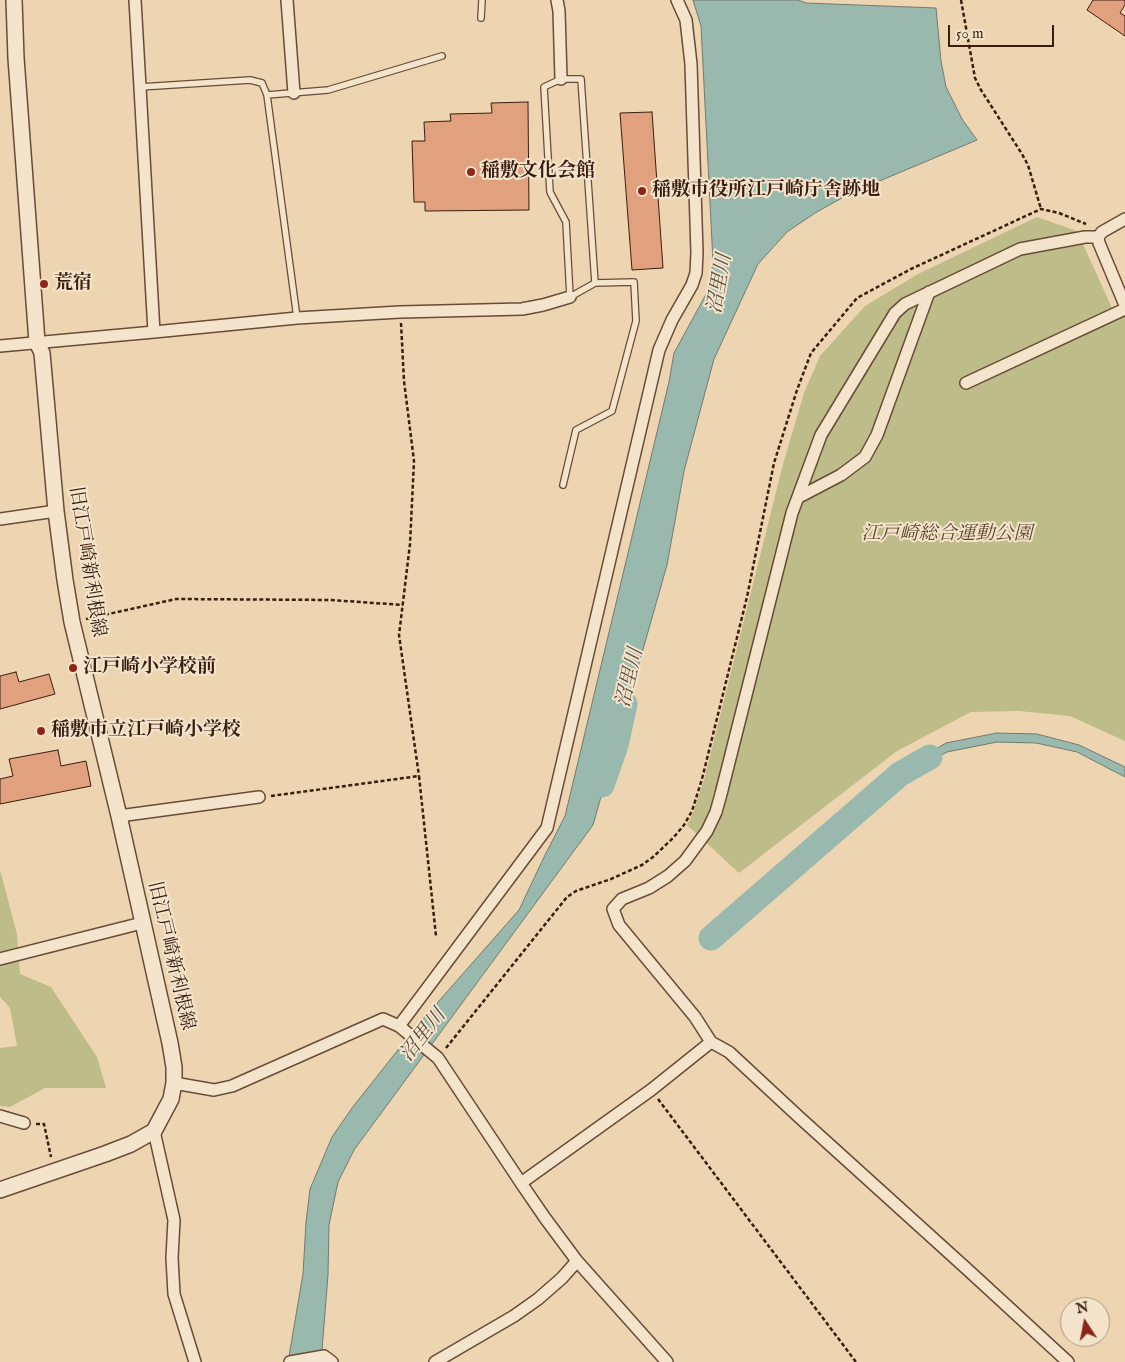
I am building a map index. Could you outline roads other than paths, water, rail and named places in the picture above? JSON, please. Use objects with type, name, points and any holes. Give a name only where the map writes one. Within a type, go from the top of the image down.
[{"type":"street","name":"旧江戸崎新利根線","points":[[14,0],[16,58],[37,342],[42,353],[56,511],[72,622],[119,816],[174,1067],[171,1099],[154,1131]]},
{"type":"street","points":[[135,0],[154,332]]},
{"type":"street","points":[[287,0],[294,93]]},
{"type":"street","points":[[557,0],[561,79]]},
{"type":"street","points":[[401,1029],[547,828],[659,350],[672,320],[692,285],[696,273],[691,64],[686,20],[676,0]]},
{"type":"street","points":[[1068,1362],[729,1052],[711,1042],[695,1017],[619,924],[613,909],[622,899],[649,888],[668,876],[685,861],[707,831],[716,812],[792,513],[821,435],[895,313],[905,304],[1020,249],[1100,235],[1125,220]]},
{"type":"street","points":[[1100,235],[1099,243],[1125,305]]},
{"type":"street","points":[[799,496],[841,475],[865,457],[877,435],[929,292]]},
{"type":"street","points":[[0,346],[297,318],[400,312],[522,309],[543,306],[570,296]]},
{"type":"street","points":[[966,383],[1125,309]]},
{"type":"street","points":[[0,519],[56,511]]},
{"type":"street","points":[[119,816],[259,797]]},
{"type":"street","points":[[0,959],[142,923]]},
{"type":"street","points":[[174,1083],[214,1090],[232,1086],[383,1019],[401,1029],[436,1056],[521,1183],[577,1261],[667,1362]]},
{"type":"street","points":[[521,1183],[651,1090],[711,1042]]},
{"type":"street","points":[[0,1116],[24,1123]]},
{"type":"street","points":[[0,1190],[122,1148],[154,1131],[174,1220],[172,1258],[174,1294],[195,1362]]},
{"type":"street","points":[[434,1362],[514,1316],[538,1299],[577,1261]]},
{"type":"street","points":[[290,1362],[328,1359]]},
{"type":"lane","points":[[482,0],[482,18]]},
{"type":"lane","points":[[267,95],[328,90],[442,56]]},
{"type":"lane","points":[[563,485],[576,430],[612,411],[636,321],[634,282],[595,283],[570,296],[566,222],[550,192],[544,87],[561,79],[581,79],[595,283]]},
{"type":"lane","points":[[140,87],[250,80],[262,83],[267,95],[297,318]]},
{"type":"water","points":[[693,0],[798,0],[806,3],[936,8],[941,61],[946,87],[962,119],[977,140],[851,193],[815,213],[787,232],[758,264],[714,359],[684,471],[667,565],[593,825],[354,1150],[338,1182],[329,1225],[328,1275],[321,1362],[288,1362],[303,1274],[310,1189],[332,1137],[352,1108],[416,1027],[519,910],[565,816],[669,382],[674,353],[710,287],[713,262],[701,26]]},
{"type":"water","points":[[997,733],[1037,734],[1079,745],[1125,767],[1125,777],[1077,752],[1036,743],[997,742],[947,752],[901,778],[899,770],[946,743]]},
{"type":"waterway","name":"沼里川","points":[[602,785],[616,745],[625,704]]},
{"type":"waterway","points":[[711,938],[900,774],[930,757]]},
{"type":"place","name":"稲敷文化会館","points":[[471,172]]},
{"type":"place","name":"稲敷市役所江戸崎庁舎跡地","points":[[642,191]]},
{"type":"place","name":"荒宿","points":[[44,284]]},
{"type":"place","name":"江戸崎小学校前","points":[[73,668]]},
{"type":"place","name":"稲敷市立江戸崎小学校","points":[[41,731]]},
{"type":"park label","name":"江戸崎総合運動公園","points":[[947,535]]}]
